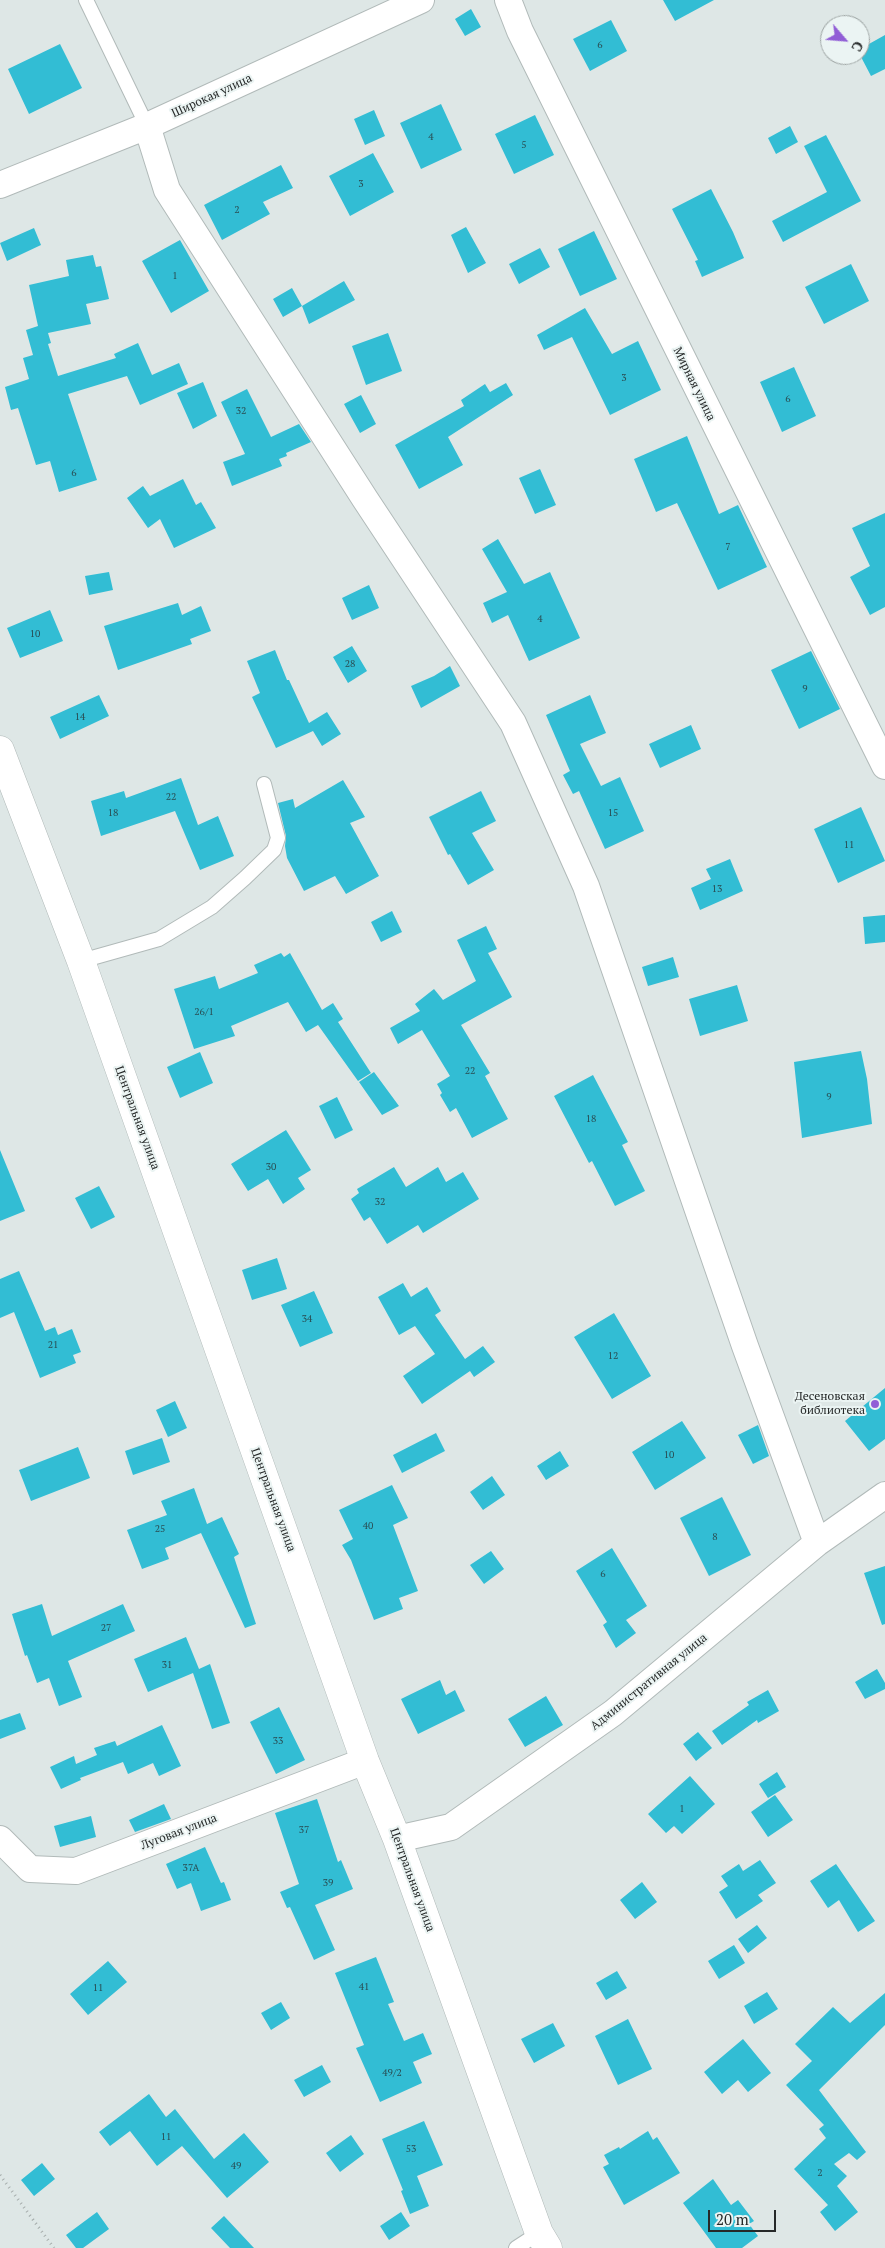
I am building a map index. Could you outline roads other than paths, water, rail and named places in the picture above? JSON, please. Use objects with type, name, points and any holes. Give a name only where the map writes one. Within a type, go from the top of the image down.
[{"type":"street","name":"Широкая улица","points":[[0,185],[147,126],[421,0]]},
{"type":"street","name":"Мирная улица","points":[[508,0],[520,31],[885,766]]},
{"type":"street","points":[[147,126],[166,190],[365,499],[513,723],[586,886],[745,1346],[817,1543]]},
{"type":"street","name":"Центральная улица","points":[[0,750],[81,961],[365,1760],[397,1839],[543,2240]]},
{"type":"street","name":"Административная улица","points":[[397,1839],[451,1827],[572,1742],[613,1713],[817,1543],[885,1495]]},
{"type":"street","name":"Луговая улица","points":[[0,1839],[30,1869],[76,1871],[365,1760]]},
{"type":"lane","points":[[86,0],[147,126]]},
{"type":"lane","points":[[81,961],[159,939],[212,907],[274,850],[278,838],[264,784]]},
{"type":"lane","points":[[516,2248],[543,2240]]},
{"type":"place","name":"Десеновская библиотека","points":[[875,1404]]}]
